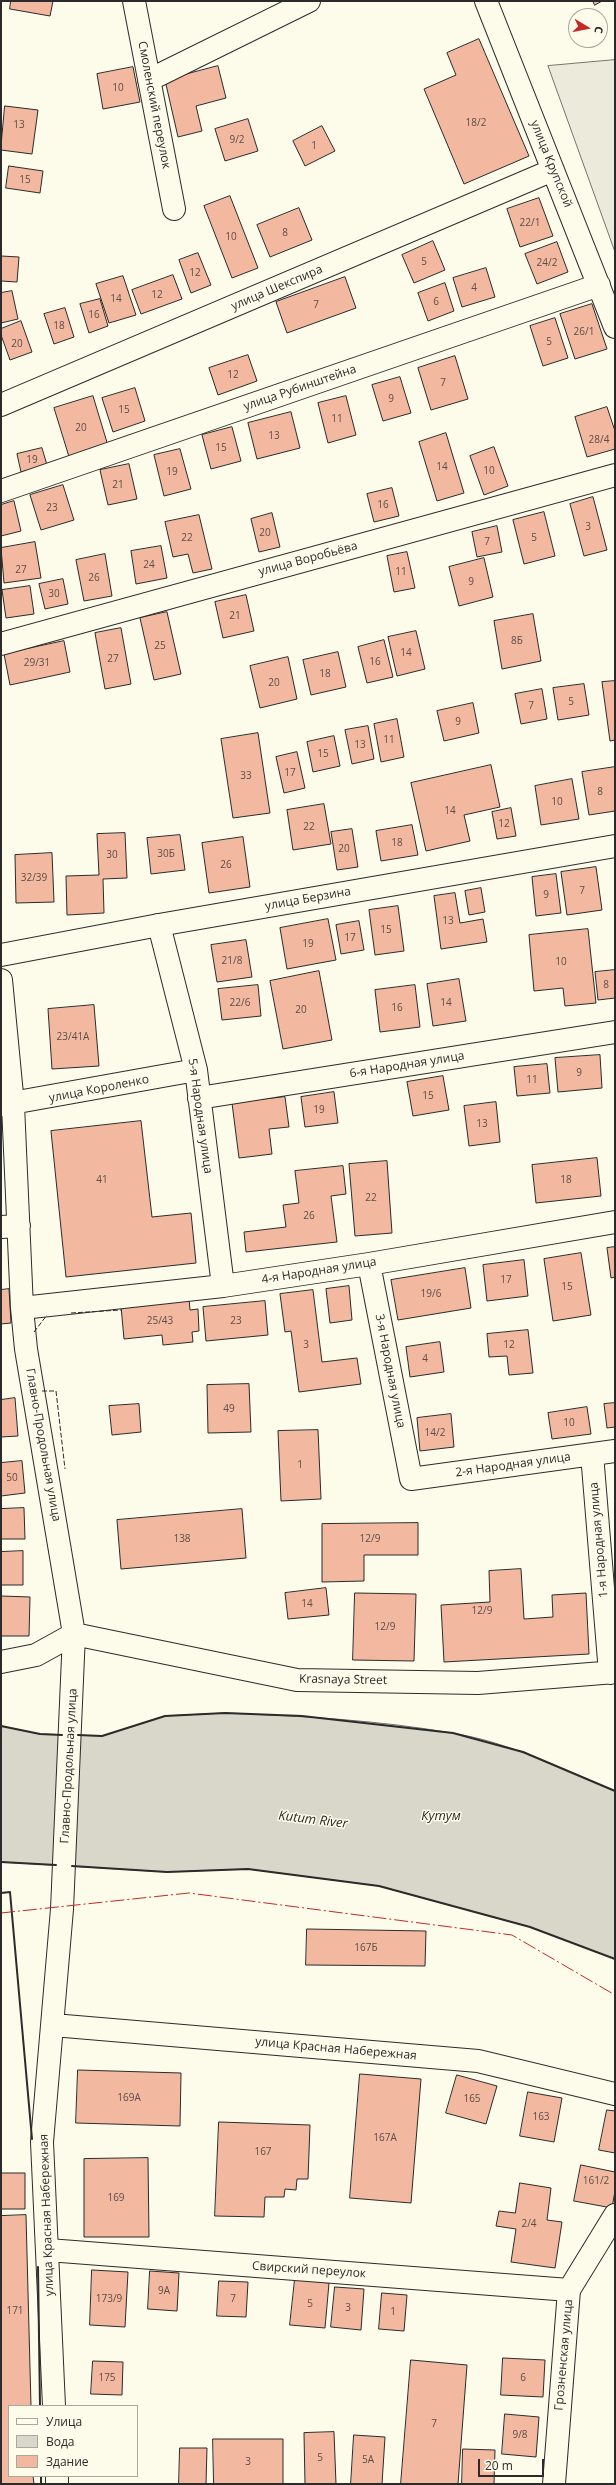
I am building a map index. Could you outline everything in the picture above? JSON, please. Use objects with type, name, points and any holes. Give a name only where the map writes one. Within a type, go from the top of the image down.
[{"type":"street","name":"Смоленский переулок","points":[[134,1],[174,209]]},
{"type":"street","points":[[149,80],[308,1]]},
{"type":"street","name":"улица Крупской","points":[[486,1],[615,327]]},
{"type":"street","name":"улица Шекспира","points":[[1,405],[553,170]]},
{"type":"street","name":"улица Рубинштейна","points":[[1,491],[599,285]]},
{"type":"street","name":"улица Воробьёва","points":[[1,644],[615,475]]},
{"type":"street","name":"улица Берзина","points":[[1,955],[159,925],[615,846]]},
{"type":"street","name":"5-я Народная улица","points":[[159,925],[196,1070],[223,1286]]},
{"type":"street","name":"Главно-Продольная улица","points":[[1,980],[7,1105],[10,1226],[22,1308],[26,1350],[74,1634],[62,1909]]},
{"type":"street","name":"6-я Народная улица","points":[[199,1098],[615,1032]]},
{"type":"street","name":"улица Короленко","points":[[7,1105],[196,1070]]},
{"type":"street","name":"4-я Народная улица","points":[[22,1308],[223,1286],[369,1264],[615,1222]]},
{"type":"street","name":"3-я Народная улица","points":[[369,1264],[411,1479]]},
{"type":"street","name":"2-я Народная улица","points":[[411,1479],[615,1451]]},
{"type":"street","name":"1-я Народная улица","points":[[592,1454],[613,1673]]},
{"type":"street","points":[[1,1662],[36,1655],[74,1634]]},
{"type":"street","name":"Krasnaya Street","points":[[74,1634],[297,1680],[478,1683],[613,1673]]},
{"type":"street","name":"улица Красная Набережная","points":[[54,2405],[42,2142],[62,1909]]},
{"type":"street","name":"улица Красная Набережная","points":[[53,2025],[478,2061],[615,2094]]},
{"type":"street","name":"Грозненская улица","points":[[554,2484],[569,2290],[615,2215]]},
{"type":"street","name":"Свирский переулок","points":[[48,2250],[569,2290]]},
{"type":"shaded area","points":[[615,60],[615,252],[548,66]]},
{"type":"water","name":"Кутум","points":[[225,1713],[310,1717],[367,1722],[473,1737],[535,1757],[615,1791],[615,1959],[530,1927],[379,1886],[248,1869],[167,1872],[1,1862],[1,1726],[40,1734],[102,1736],[165,1716]]},
{"type":"building","points":[[11,1],[53,1],[50,16],[10,9]]},
{"type":"building","points":[[593,1],[602,1],[595,5]]},
{"type":"building","points":[[479,39],[529,156],[464,184],[424,89],[456,75],[447,53]]},
{"type":"building","points":[[218,66],[226,98],[196,106],[202,131],[178,137],[165,80]]},
{"type":"building","points":[[133,67],[140,102],[103,109],[97,74]]},
{"type":"building","points":[[5,106],[38,110],[32,154],[1,150]]},
{"type":"building","points":[[248,119],[258,151],[225,161],[215,129]]},
{"type":"building","points":[[322,126],[335,151],[305,166],[293,141]]},
{"type":"building","points":[[9,166],[43,171],[40,193],[6,188]]},
{"type":"building","points":[[230,196],[258,268],[232,278],[204,206]]},
{"type":"building","points":[[539,198],[553,236],[520,247],[507,209]]},
{"type":"building","points":[[299,208],[312,240],[270,257],[257,225]]},
{"type":"building","points":[[433,241],[445,270],[414,283],[402,255]]},
{"type":"building","points":[[557,242],[568,272],[537,284],[525,254]]},
{"type":"building","points":[[198,253],[211,285],[191,293],[179,260]]},
{"type":"building","points":[[1,256],[19,257],[17,282],[1,281]]},
{"type":"building","points":[[486,268],[495,297],[462,307],[453,278]]},
{"type":"building","points":[[173,275],[182,299],[141,314],[132,290]]},
{"type":"building","points":[[123,276],[136,315],[109,323],[96,284]]},
{"type":"building","points":[[345,277],[356,308],[287,333],[276,302]]},
{"type":"building","points":[[445,283],[454,311],[428,321],[418,293]]},
{"type":"building","points":[[12,291],[18,319],[1,323],[1,293]]},
{"type":"building","points":[[100,299],[108,326],[89,333],[80,304]]},
{"type":"building","points":[[592,304],[607,349],[575,359],[560,314]]},
{"type":"building","points":[[65,308],[74,337],[54,344],[44,314]]},
{"type":"building","points":[[555,318],[568,358],[543,366],[530,326]]},
{"type":"building","points":[[21,321],[32,352],[10,360],[1,335],[1,329]]},
{"type":"building","points":[[248,355],[257,381],[218,395],[209,368]]},
{"type":"building","points":[[455,356],[468,399],[431,410],[418,368]]},
{"type":"building","points":[[400,377],[411,413],[383,421],[372,385]]},
{"type":"building","points":[[135,388],[145,421],[113,432],[102,398]]},
{"type":"building","points":[[93,396],[109,449],[70,460],[54,408]]},
{"type":"building","points":[[346,396],[356,435],[328,443],[318,403]]},
{"type":"building","points":[[607,407],[615,431],[615,449],[587,457],[575,417]]},
{"type":"building","points":[[291,412],[300,448],[257,459],[248,423]]},
{"type":"building","points":[[232,427],[241,461],[211,469],[202,435]]},
{"type":"building","points":[[446,433],[464,493],[437,501],[419,442]]},
{"type":"building","points":[[494,447],[508,486],[484,495],[470,456]]},
{"type":"building","points":[[42,448],[47,465],[21,472],[17,454]]},
{"type":"building","points":[[180,449],[191,489],[164,496],[154,455]]},
{"type":"building","points":[[129,464],[137,499],[108,505],[100,470]]},
{"type":"building","points":[[63,485],[74,520],[41,530],[30,495]]},
{"type":"building","points":[[392,488],[399,516],[374,522],[367,494]]},
{"type":"building","points":[[593,497],[607,550],[584,556],[570,504]]},
{"type":"building","points":[[14,501],[21,531],[1,536],[1,505]]},
{"type":"building","points":[[544,512],[555,556],[524,564],[513,520]]},
{"type":"building","points":[[272,513],[280,547],[259,552],[251,519]]},
{"type":"building","points":[[199,515],[212,569],[193,573],[188,554],[173,557],[165,522]]},
{"type":"building","points":[[497,526],[502,552],[477,557],[472,532]]},
{"type":"building","points":[[35,542],[41,578],[4,583],[1,548]]},
{"type":"building","points":[[161,546],[167,578],[136,584],[131,551]]},
{"type":"building","points":[[407,552],[415,588],[394,592],[387,556]]},
{"type":"building","points":[[105,554],[112,596],[84,601],[76,560]]},
{"type":"building","points":[[484,558],[493,597],[459,606],[449,567]]},
{"type":"building","points":[[63,579],[68,604],[45,609],[39,584]]},
{"type":"building","points":[[30,586],[34,614],[6,618],[2,590]]},
{"type":"building","points":[[246,595],[254,631],[223,638],[215,602]]},
{"type":"building","points":[[167,612],[181,674],[154,680],[140,618]]},
{"type":"building","points":[[533,614],[541,661],[502,669],[494,621]]},
{"type":"building","points":[[121,628],[131,684],[105,689],[95,633]]},
{"type":"building","points":[[416,631],[425,669],[397,676],[388,637]]},
{"type":"building","points":[[384,640],[393,677],[367,683],[358,647]]},
{"type":"building","points":[[64,641],[70,672],[10,685],[4,654]]},
{"type":"building","points":[[338,652],[346,687],[311,695],[303,660]]},
{"type":"building","points":[[288,657],[297,699],[260,708],[250,666]]},
{"type":"building","points":[[615,681],[615,740],[610,741],[602,682]]},
{"type":"building","points":[[584,684],[589,715],[558,720],[553,688]]},
{"type":"building","points":[[542,689],[547,719],[521,724],[515,694]]},
{"type":"building","points":[[473,703],[479,733],[444,741],[437,711]]},
{"type":"building","points":[[397,719],[404,757],[381,762],[374,724]]},
{"type":"building","points":[[368,726],[374,759],[352,764],[345,730]]},
{"type":"building","points":[[258,733],[270,813],[233,818],[221,739]]},
{"type":"building","points":[[334,736],[340,766],[313,772],[307,742]]},
{"type":"building","points":[[297,752],[305,788],[284,793],[276,757]]},
{"type":"building","points":[[491,765],[500,807],[464,815],[470,841],[426,851],[411,783]]},
{"type":"building","points":[[615,767],[615,811],[589,815],[582,772]]},
{"type":"building","points":[[572,779],[579,819],[541,825],[535,786]]},
{"type":"building","points":[[324,804],[331,844],[293,850],[287,810]]},
{"type":"building","points":[[511,808],[516,836],[497,839],[492,812]]},
{"type":"building","points":[[412,825],[418,855],[381,861],[376,831]]},
{"type":"building","points":[[352,829],[358,867],[337,870],[331,832]]},
{"type":"building","points":[[125,833],[127,878],[103,879],[104,913],[67,915],[66,876],[99,875],[97,834]]},
{"type":"building","points":[[180,835],[185,870],[151,874],[147,838]]},
{"type":"building","points":[[243,837],[250,887],[209,893],[202,843]]},
{"type":"building","points":[[52,853],[54,902],[16,903],[15,855]]},
{"type":"building","points":[[596,867],[602,910],[567,915],[561,872]]},
{"type":"building","points":[[556,874],[561,913],[536,916],[532,877]]},
{"type":"building","points":[[481,888],[485,912],[469,915],[465,891]]},
{"type":"building","points":[[455,893],[460,923],[483,919],[487,942],[441,949],[434,896]]},
{"type":"building","points":[[398,906],[404,951],[375,955],[369,910]]},
{"type":"building","points":[[328,919],[336,960],[287,969],[280,928]]},
{"type":"building","points":[[359,921],[364,950],[341,954],[336,925]]},
{"type":"building","points":[[588,929],[596,1003],[565,1006],[563,988],[534,991],[529,935]]},
{"type":"building","points":[[246,940],[252,977],[217,982],[211,945]]},
{"type":"building","points":[[615,970],[615,998],[598,1000],[595,972]]},
{"type":"building","points":[[319,971],[332,1040],[283,1049],[270,981]]},
{"type":"building","points":[[459,979],[466,1021],[433,1026],[427,984]]},
{"type":"building","points":[[258,985],[261,1016],[222,1020],[218,989]]},
{"type":"building","points":[[415,985],[420,1027],[380,1032],[375,990]]},
{"type":"building","points":[[94,1005],[99,1066],[52,1069],[48,1009]]},
{"type":"building","points":[[600,1055],[602,1088],[558,1092],[555,1058]]},
{"type":"building","points":[[547,1064],[550,1093],[517,1096],[514,1067]]},
{"type":"building","points":[[443,1076],[449,1110],[413,1116],[407,1082]]},
{"type":"building","points":[[334,1092],[338,1123],[305,1127],[301,1097]]},
{"type":"building","points":[[285,1097],[289,1127],[269,1129],[272,1154],[239,1158],[232,1103]]},
{"type":"building","points":[[496,1102],[500,1142],[469,1146],[464,1106]]},
{"type":"building","points":[[141,1121],[152,1217],[191,1213],[196,1263],[66,1277],[51,1131]]},
{"type":"building","points":[[597,1158],[601,1196],[536,1203],[532,1165]]},
{"type":"building","points":[[387,1161],[392,1233],[355,1236],[349,1164]]},
{"type":"building","points":[[343,1166],[346,1194],[331,1196],[337,1242],[246,1252],[244,1232],[286,1227],[283,1205],[299,1203],[295,1171]]},
{"type":"building","points":[[615,1247],[615,1277],[611,1278],[607,1248]]},
{"type":"building","points":[[581,1253],[591,1315],[553,1321],[544,1259]]},
{"type":"building","points":[[524,1260],[528,1296],[487,1301],[483,1265]]},
{"type":"building","points":[[465,1268],[471,1308],[398,1320],[391,1280]]},
{"type":"building","points":[[349,1286],[352,1320],[330,1323],[326,1289]]},
{"type":"building","points":[[9,1289],[11,1323],[1,1324],[1,1290]]},
{"type":"building","points":[[313,1290],[322,1362],[357,1358],[361,1384],[299,1392],[291,1331],[285,1332],[280,1294]]},
{"type":"building","points":[[189,1299],[190,1310],[198,1309],[199,1331],[192,1332],[193,1342],[163,1345],[162,1335],[124,1339],[121,1306]]},
{"type":"building","points":[[265,1301],[268,1335],[206,1341],[203,1307]]},
{"type":"building","points":[[528,1330],[533,1373],[509,1375],[507,1356],[489,1357],[487,1334]]},
{"type":"building","points":[[440,1342],[444,1372],[410,1377],[406,1347]]},
{"type":"building","points":[[249,1384],[251,1432],[208,1433],[207,1385]]},
{"type":"building","points":[[15,1398],[18,1436],[1,1437],[1,1400]]},
{"type":"building","points":[[615,1403],[615,1427],[607,1428],[604,1404]]},
{"type":"building","points":[[139,1404],[141,1432],[112,1435],[109,1406]]},
{"type":"building","points":[[587,1407],[591,1434],[552,1439],[548,1413]]},
{"type":"building","points":[[451,1414],[454,1447],[420,1451],[417,1418]]},
{"type":"building","points":[[318,1430],[321,1499],[281,1501],[278,1431]]},
{"type":"building","points":[[22,1461],[25,1493],[1,1496],[1,1463]]},
{"type":"building","points":[[24,1508],[25,1539],[1,1539],[1,1509]]},
{"type":"building","points":[[242,1509],[246,1558],[121,1569],[117,1520]]},
{"type":"building","points":[[418,1523],[418,1555],[364,1555],[364,1581],[322,1582],[322,1524]]},
{"type":"building","points":[[23,1551],[23,1585],[1,1585],[1,1552]]},
{"type":"building","points":[[521,1569],[524,1619],[553,1617],[552,1595],[586,1593],[589,1654],[444,1662],[441,1605],[490,1602],[489,1571]]},
{"type":"building","points":[[326,1588],[329,1615],[288,1619],[285,1593]]},
{"type":"building","points":[[355,1593],[416,1594],[414,1661],[353,1660]]},
{"type":"building","points":[[1,1596],[30,1597],[29,1636],[1,1636]]},
{"type":"building","points":[[307,1929],[426,1931],[425,1966],[306,1965]]},
{"type":"building","points":[[78,2070],[181,2073],[180,2126],[76,2123]]},
{"type":"building","points":[[360,2074],[421,2079],[411,2203],[350,2198]]},
{"type":"building","points":[[457,2075],[497,2086],[486,2124],[446,2113]]},
{"type":"building","points":[[528,2092],[562,2098],[554,2142],[520,2136]]},
{"type":"building","points":[[607,2110],[615,2111],[615,2153],[599,2150]]},
{"type":"building","points":[[219,2122],[310,2125],[308,2179],[297,2179],[296,2190],[285,2189],[284,2197],[265,2197],[264,2217],[215,2216]]},
{"type":"building","points":[[148,2158],[149,2237],[84,2237],[84,2159]]},
{"type":"building","points":[[581,2165],[615,2172],[615,2191],[612,2208],[574,2201]]},
{"type":"building","points":[[1,2173],[25,2173],[25,2209],[1,2209]]},
{"type":"building","points":[[520,2183],[551,2188],[547,2220],[562,2222],[555,2268],[511,2262],[516,2229],[496,2226],[499,2211],[515,2213]]},
{"type":"building","points":[[26,2215],[31,2405],[8,2405],[8,2477],[33,2477],[34,2484],[1,2484],[1,2216]]},
{"type":"building","points":[[92,2270],[128,2272],[125,2327],[90,2325]]},
{"type":"building","points":[[150,2271],[179,2273],[177,2311],[148,2309]]},
{"type":"building","points":[[295,2279],[329,2283],[325,2328],[290,2325]]},
{"type":"building","points":[[219,2281],[248,2282],[246,2317],[217,2316]]},
{"type":"building","points":[[335,2287],[364,2289],[361,2330],[331,2327]]},
{"type":"building","points":[[382,2293],[407,2295],[404,2331],[379,2329]]},
{"type":"building","points":[[503,2358],[545,2360],[543,2397],[501,2395]]},
{"type":"building","points":[[411,2360],[467,2365],[458,2484],[401,2484]]},
{"type":"building","points":[[93,2361],[123,2362],[122,2395],[91,2394]]},
{"type":"building","points":[[505,2414],[539,2417],[536,2457],[502,2454]]},
{"type":"building","points":[[334,2432],[336,2484],[305,2484],[304,2433]]},
{"type":"building","points":[[354,2435],[385,2437],[382,2484],[351,2484]]},
{"type":"building","points":[[213,2439],[283,2439],[283,2484],[214,2484]]},
{"type":"building","points":[[180,2448],[207,2448],[206,2484],[179,2484]]},
{"type":"building","points":[[463,2449],[495,2450],[494,2484],[462,2484]]},
{"type":"fence","points":[[71,1313],[121,1310]]},
{"type":"fence","points":[[34,1332],[47,1315]]},
{"type":"fence","points":[[42,1391],[56,1391],[65,1469]]},
{"type":"wall","points":[[78,1735],[102,1736],[165,1716],[225,1713],[302,1716],[453,1733],[523,1752],[615,1791]]},
{"type":"wall","points":[[1,1726],[40,1734],[62,1735]]},
{"type":"wall","points":[[1,1862],[56,1865]]},
{"type":"wall","points":[[72,1866],[167,1872],[248,1869],[379,1886],[530,1927],[615,1959]]},
{"type":"wall","points":[[1,1893],[10,1892],[32,2139]]},
{"type":"wall","points":[[38,2267],[40,2405]]},
{"type":"wall","points":[[41,2477],[41,2484]]},
{"type":"power","points":[[1,1913],[189,1893],[512,1935],[615,1995]]},
{"type":"water label","name":"Kutum River","points":[[313,1820]]}]
